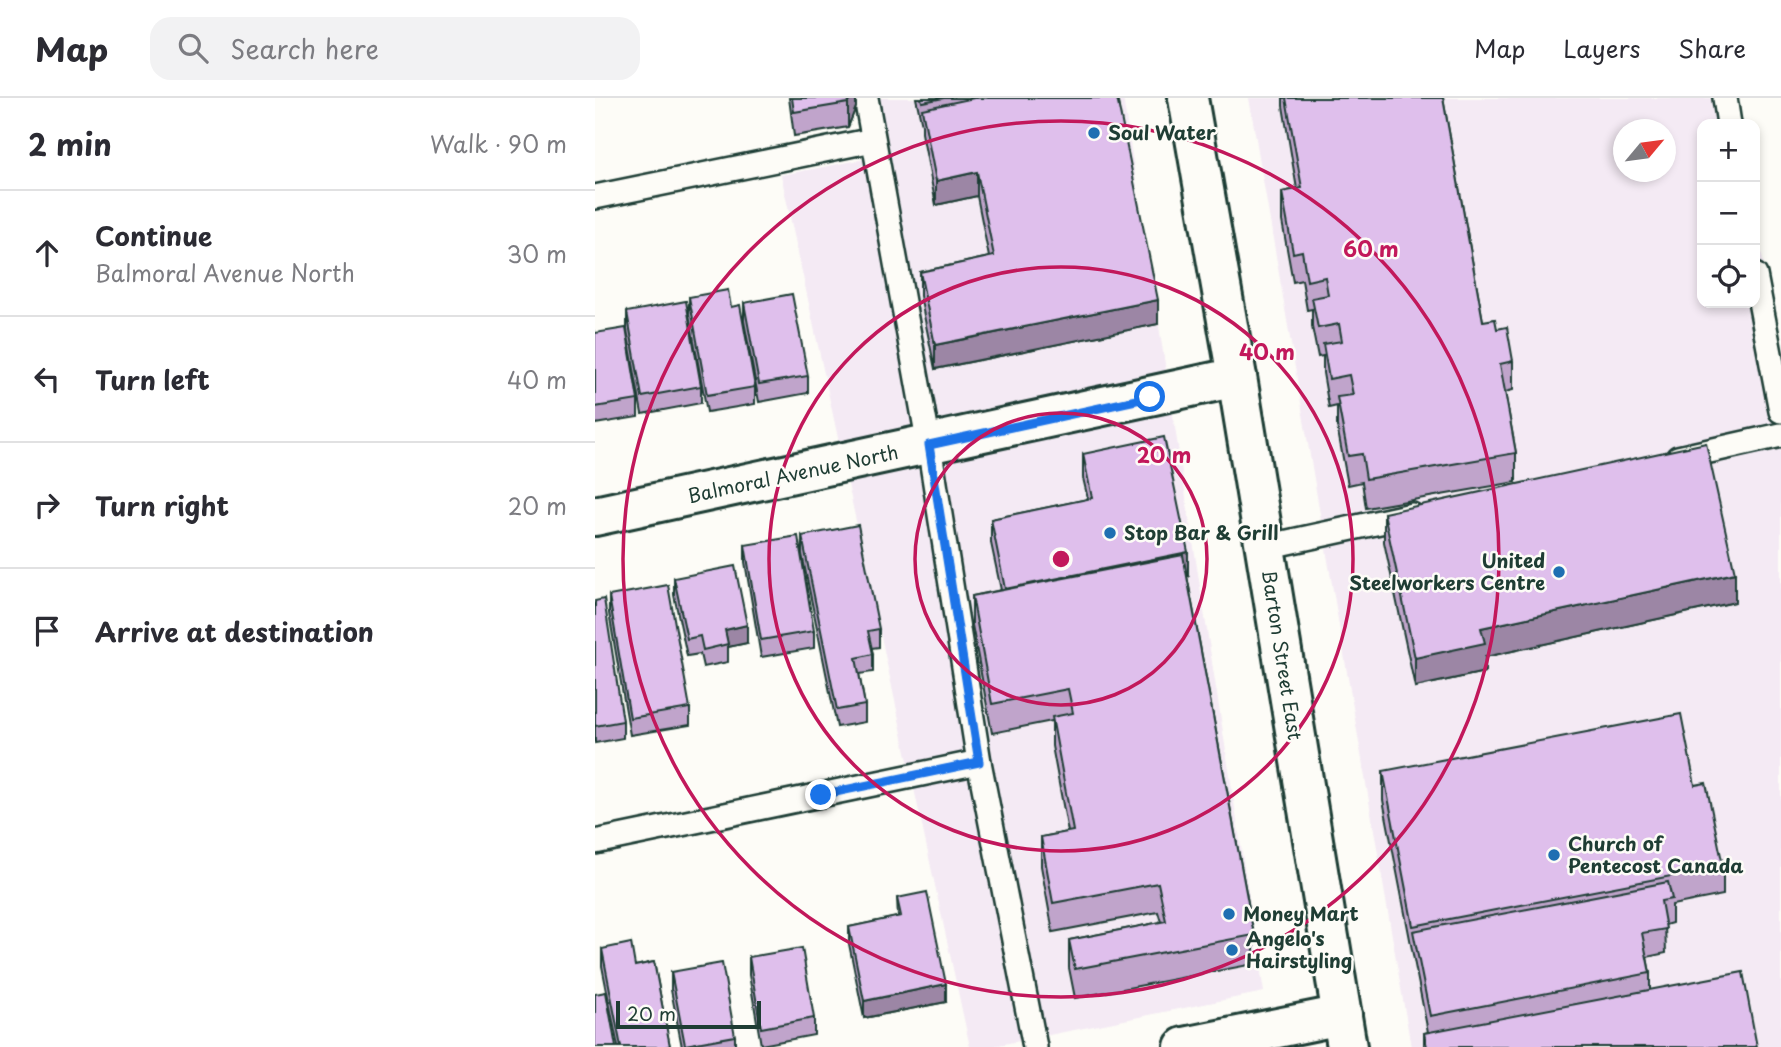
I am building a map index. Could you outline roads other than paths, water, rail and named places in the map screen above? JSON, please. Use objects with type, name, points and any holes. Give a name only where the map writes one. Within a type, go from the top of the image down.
[{"type":"main road","name":"Barton Street East","points":[[1188,98],[1345,1031]]},
{"type":"main road","name":"Balmoral Avenue North","points":[[595,516],[1237,377]]},
{"type":"main road","points":[[1184,1047],[1345,1031]]},
{"type":"lane","points":[[866,98],[929,445],[979,762],[1035,1047]]},
{"type":"lane","points":[[1724,98],[1727,119]]},
{"type":"lane","points":[[595,197],[873,140]]},
{"type":"lane","points":[[1760,301],[1781,411]]},
{"type":"lane","points":[[1659,462],[1781,435]]},
{"type":"lane","points":[[1265,547],[1428,512]]},
{"type":"lane","points":[[595,842],[979,762]]},
{"type":"place","name":"Soul Water","points":[[1094,133]]},
{"type":"place","name":"Stop Bar & Grill","points":[[1110,533]]},
{"type":"place","name":"United Steelworkers Centre","points":[[1559,572]]},
{"type":"place","name":"Church of Pentecost Canada","points":[[1554,855]]},
{"type":"place","name":"Money Mart","points":[[1229,914]]},
{"type":"place","name":"Angelo's Hairstyling","points":[[1232,950]]}]
